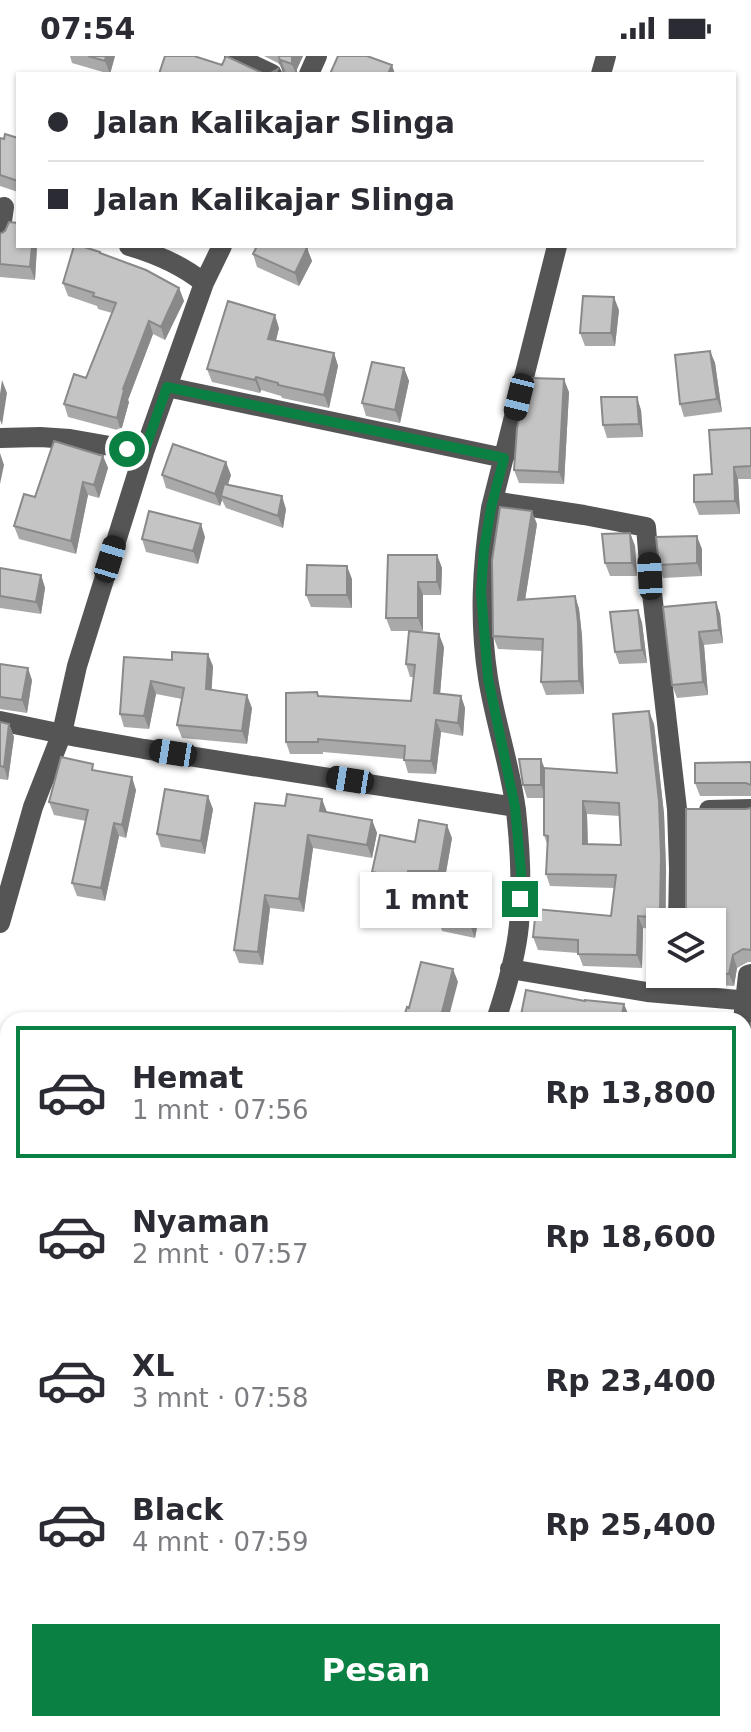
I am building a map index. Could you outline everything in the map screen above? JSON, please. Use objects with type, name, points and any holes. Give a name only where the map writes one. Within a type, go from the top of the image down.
[{"type":"street","points":[[234,56],[268,72]]},
{"type":"street","points":[[0,235],[7,208]]},
{"type":"street","points":[[135,248],[190,272],[204,283]]},
{"type":"street","points":[[0,923],[33,807],[62,733],[77,666],[144,452],[204,283],[221,248]]},
{"type":"street","points":[[498,1012],[519,926],[521,872],[488,678],[481,592],[484,549],[493,501],[556,248]]},
{"type":"street","points":[[167,387],[504,458]]},
{"type":"street","points":[[0,438],[70,439],[144,452]]},
{"type":"street","points":[[493,501],[646,527],[677,809],[678,908]]},
{"type":"street","points":[[0,721],[144,749],[510,807]]},
{"type":"street","points":[[677,809],[751,809]]},
{"type":"street","points":[[510,969],[647,992],[660,988]]},
{"type":"street","points":[[687,988],[746,1007],[748,975],[751,974]]},
{"type":"building","points":[[88,56],[106,56],[105,61]]},
{"type":"building","points":[[165,56],[194,56],[222,65],[226,56],[260,72],[160,72]]},
{"type":"building","points":[[279,56],[292,56],[292,64],[281,60],[280,64]]},
{"type":"building","points":[[338,56],[367,56],[392,65],[389,72],[331,72]]},
{"type":"building","points":[[5,134],[16,137],[16,180],[0,175],[0,138],[4,139]]},
{"type":"building","points":[[9,222],[16,223],[16,248],[32,248],[30,267],[0,264],[0,234]]},
{"type":"building","points":[[73,248],[87,248],[146,270],[179,288],[161,327],[149,321],[123,389],[117,418],[64,404],[74,374],[86,378],[116,303],[63,283]]},
{"type":"building","points":[[256,248],[307,248],[295,273],[253,254]]},
{"type":"building","points":[[583,296],[614,297],[611,333],[580,333]]},
{"type":"building","points":[[228,301],[275,315],[268,339],[334,353],[324,395],[256,377],[255,380],[207,369]]},
{"type":"building","points":[[710,351],[717,399],[680,404],[675,355]]},
{"type":"building","points":[[372,362],[404,368],[395,410],[362,403]]},
{"type":"building","points":[[529,378],[564,379],[559,472],[514,470],[517,428]]},
{"type":"building","points":[[601,397],[637,397],[639,424],[603,425]]},
{"type":"building","points":[[751,428],[751,466],[734,467],[735,501],[694,502],[694,475],[712,474],[709,430]]},
{"type":"building","points":[[54,441],[103,456],[94,485],[83,482],[71,541],[14,526],[24,494],[35,497]]},
{"type":"building","points":[[173,444],[226,462],[215,494],[162,475]]},
{"type":"building","points":[[224,484],[282,496],[278,516],[221,496]]},
{"type":"building","points":[[500,507],[532,511],[518,600],[575,596],[579,681],[541,682],[543,639],[493,636],[492,560]]},
{"type":"building","points":[[149,511],[201,524],[193,551],[142,539]]},
{"type":"building","points":[[630,533],[632,563],[605,563],[602,534]]},
{"type":"building","points":[[697,536],[697,563],[659,565],[656,537]]},
{"type":"building","points":[[388,555],[437,555],[437,582],[418,582],[418,618],[386,618]]},
{"type":"building","points":[[307,565],[347,566],[347,595],[306,595]]},
{"type":"building","points":[[0,568],[41,575],[36,602],[0,596]]},
{"type":"building","points":[[716,602],[719,630],[699,632],[703,682],[672,685],[663,607]]},
{"type":"building","points":[[638,610],[642,650],[615,652],[610,612]]},
{"type":"building","points":[[409,631],[439,634],[434,693],[461,696],[458,723],[436,720],[431,761],[404,760],[405,746],[318,739],[318,742],[286,742],[286,693],[317,692],[318,696],[411,701],[415,665],[406,664]]},
{"type":"building","points":[[172,652],[208,654],[206,689],[247,695],[242,731],[177,725],[184,688],[151,681],[144,716],[120,714],[124,657],[172,660]]},
{"type":"building","points":[[0,664],[28,668],[22,700],[0,697]]},
{"type":"building","points":[[649,711],[659,801],[660,908],[646,908],[646,917],[638,916],[637,955],[578,954],[578,940],[533,937],[536,909],[611,916],[616,875],[546,874],[548,836],[544,835],[544,768],[617,773],[613,714]],"holes":[[[583,801],[619,803],[621,845],[583,844]]]},
{"type":"building","points":[[0,722],[9,724],[4,767],[0,766]]},
{"type":"building","points":[[61,757],[93,764],[92,770],[132,777],[122,825],[114,823],[101,888],[72,883],[88,810],[49,802]]},
{"type":"building","points":[[519,759],[541,759],[541,785],[523,785]]},
{"type":"building","points":[[751,762],[751,785],[695,783],[695,763]]},
{"type":"building","points":[[165,789],[208,796],[201,841],[157,834]]},
{"type":"building","points":[[287,794],[322,799],[320,811],[372,820],[367,845],[308,835],[299,899],[265,895],[258,952],[234,950],[255,803],[285,806]]},
{"type":"building","points":[[751,808],[751,950],[743,949],[733,955],[729,974],[726,974],[726,908],[686,908],[686,809]]},
{"type":"building","points":[[419,820],[447,825],[439,871],[408,871],[408,877],[403,878],[372,872],[380,835],[415,842]]},
{"type":"building","points":[[442,901],[475,904],[470,925],[437,918]]},
{"type":"building","points":[[421,962],[453,969],[442,1012],[405,1012]]},
{"type":"building","points":[[526,990],[585,1001],[624,1004],[622,1012],[522,1012]]},
{"type":"route","points":[[127,449],[144,452],[167,387],[504,458],[491,508],[481,592],[488,678],[515,807],[521,872],[520,899]]}]
